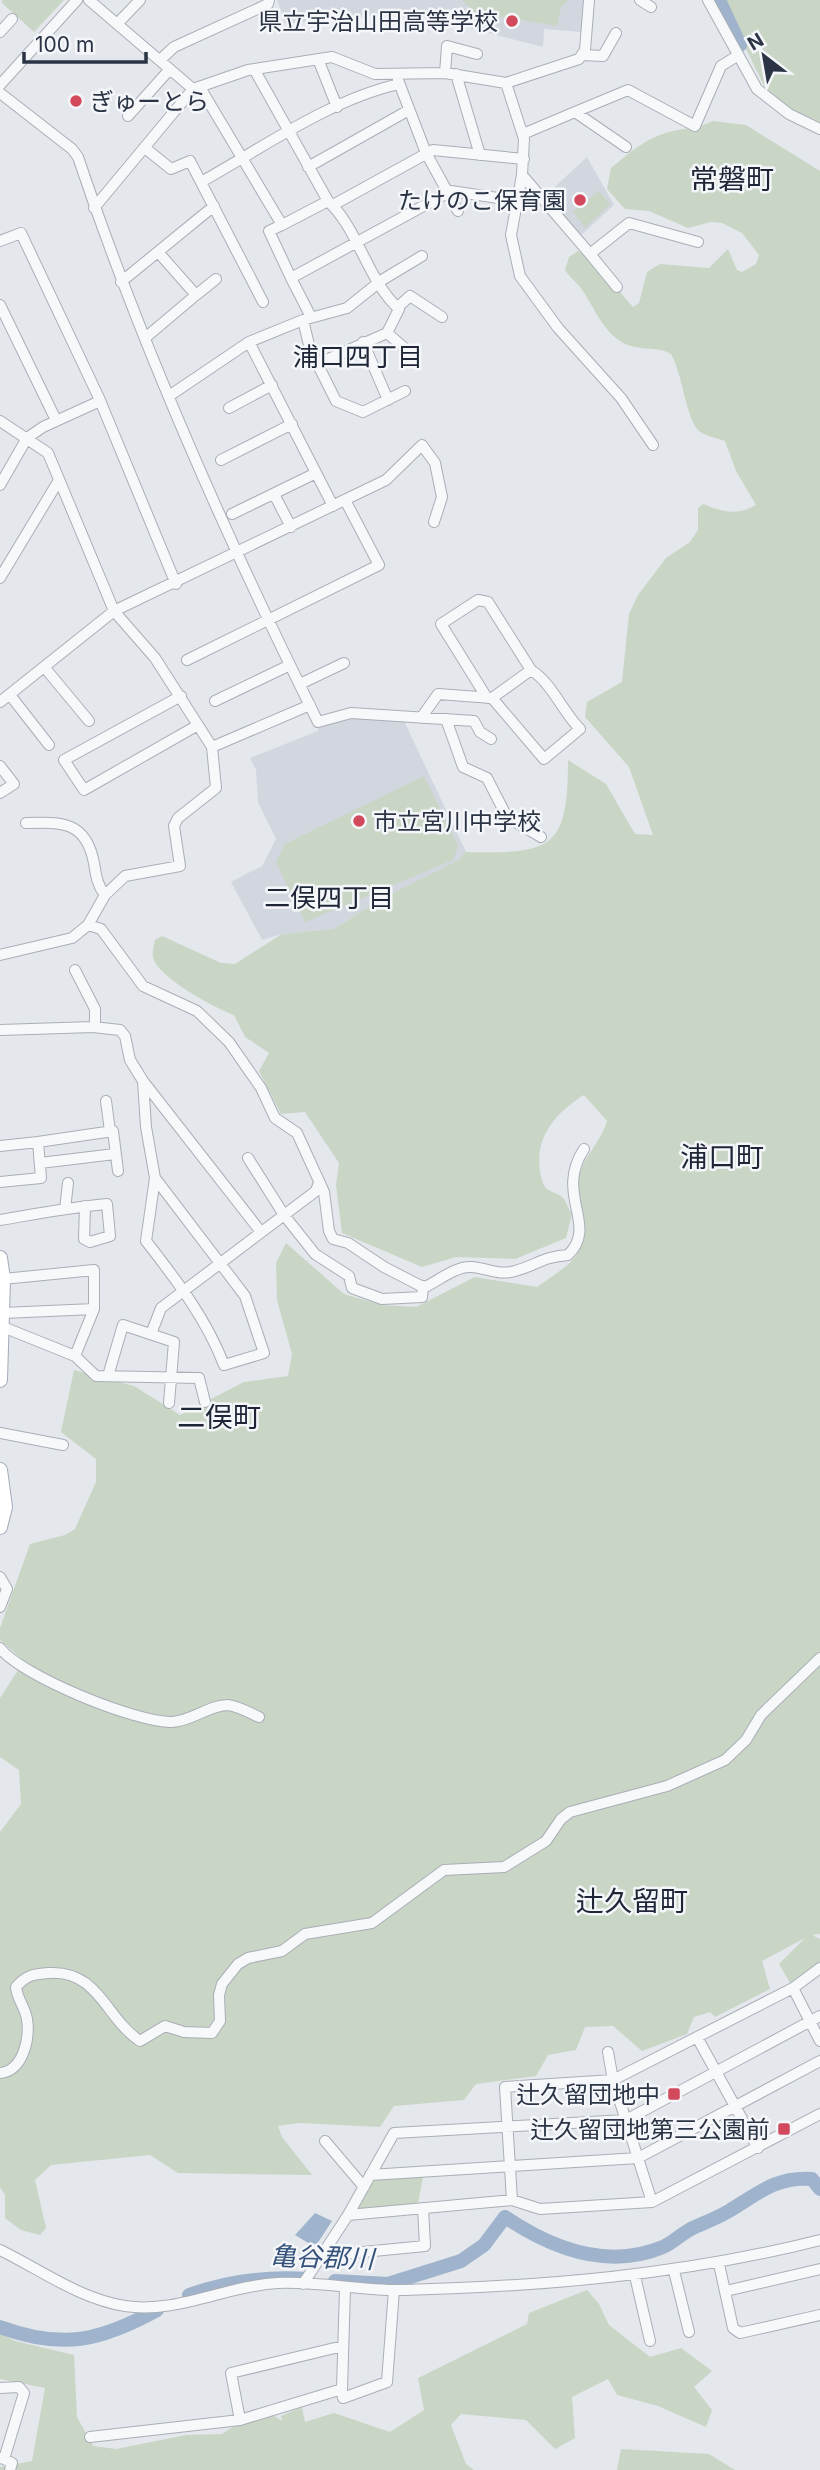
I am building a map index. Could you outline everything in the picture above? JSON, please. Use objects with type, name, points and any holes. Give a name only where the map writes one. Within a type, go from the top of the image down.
[{"type":"main road","points":[[0,1258],[4,1279],[0,1380]]},
{"type":"main road","points":[[0,1470],[5,1507],[0,1527]]},
{"type":"street","points":[[0,85],[77,0]]},
{"type":"street","points":[[89,0],[197,89],[282,225]]},
{"type":"street","points":[[117,24],[140,0]]},
{"type":"street","points":[[160,60],[174,47],[268,4],[269,0]]},
{"type":"street","points":[[583,55],[589,0]]},
{"type":"street","points":[[640,0],[651,7]]},
{"type":"street","points":[[708,0],[757,89],[772,104],[820,129]]},
{"type":"street","points":[[0,32],[12,19]]},
{"type":"street","points":[[94,208],[197,89],[254,69],[332,57],[369,72],[398,79],[451,74],[506,83],[574,62],[583,55],[603,56],[616,33]]},
{"type":"street","points":[[477,54],[447,46],[451,74],[480,155]]},
{"type":"street","points":[[523,134],[628,90],[695,126],[721,66],[737,56]]},
{"type":"street","points":[[318,59],[337,107]]},
{"type":"street","points":[[128,116],[170,69]]},
{"type":"street","points":[[254,69],[378,283],[398,307],[399,312],[387,333],[317,364]]},
{"type":"street","points":[[201,182],[289,132],[398,79]]},
{"type":"street","points":[[398,79],[426,153],[458,211]]},
{"type":"street","points":[[506,83],[523,134],[524,159],[511,235],[520,276],[558,328],[621,398],[653,445]]},
{"type":"street","points":[[0,93],[75,152],[121,282],[236,554],[318,722],[351,713],[474,721],[480,732],[491,739]]},
{"type":"street","points":[[309,167],[409,110]]},
{"type":"street","points":[[575,112],[626,147]]},
{"type":"street","points":[[145,148],[171,170],[190,162],[263,302]]},
{"type":"street","points":[[405,391],[363,412],[336,401],[310,349],[307,319],[269,231],[426,153],[524,159]]},
{"type":"street","points":[[522,175],[617,287]]},
{"type":"street","points":[[290,278],[357,245],[449,193],[518,201]]},
{"type":"street","points":[[121,282],[214,206]]},
{"type":"street","points":[[590,254],[629,223],[698,242]]},
{"type":"street","points":[[0,241],[21,233],[100,401],[176,584]]},
{"type":"street","points":[[159,252],[196,295]]},
{"type":"street","points":[[169,396],[249,342],[307,319],[347,308],[378,283],[422,256]]},
{"type":"street","points":[[145,338],[216,279]]},
{"type":"street","points":[[398,307],[411,296],[442,317]]},
{"type":"street","points":[[0,306],[56,420]]},
{"type":"street","points":[[387,333],[414,356]]},
{"type":"street","points":[[249,342],[333,506]]},
{"type":"street","points":[[363,342],[388,400]]},
{"type":"street","points":[[229,408],[272,385]]},
{"type":"street","points":[[0,485],[27,438],[56,420],[100,401]]},
{"type":"street","points":[[0,421],[48,453],[114,611],[155,658],[212,747],[216,788],[186,811],[174,826],[180,866],[125,876],[105,895],[88,925],[72,938],[0,955]]},
{"type":"street","points":[[221,460],[292,424]]},
{"type":"street","points":[[0,702],[114,611],[176,584],[386,480],[422,445],[435,463],[442,497],[434,522]]},
{"type":"street","points":[[232,514],[316,473]]},
{"type":"street","points":[[0,578],[59,480]]},
{"type":"street","points":[[274,494],[290,527]]},
{"type":"street","points":[[187,660],[379,565],[345,500]]},
{"type":"street","points":[[478,600],[488,602],[531,670],[541,676],[565,715],[580,729],[544,759],[490,698],[441,624],[478,600]]},
{"type":"street","points":[[300,684],[344,663]]},
{"type":"street","points":[[215,701],[290,665]]},
{"type":"street","points":[[45,668],[89,720]]},
{"type":"street","points":[[422,718],[438,694],[490,698],[531,670]]},
{"type":"street","points":[[10,695],[49,745]]},
{"type":"street","points":[[181,695],[64,760],[84,790],[198,724]]},
{"type":"street","points":[[212,747],[310,705]]},
{"type":"street","points":[[446,719],[463,767],[487,778],[506,817],[541,837]]},
{"type":"street","points":[[0,766],[15,784],[0,793]]},
{"type":"street","points":[[26,824],[63,822],[84,836],[91,849],[99,887],[105,895]]},
{"type":"street","points":[[88,925],[101,929],[143,986],[197,1011],[229,1042],[261,1088],[275,1118],[297,1133],[318,1185],[324,1192],[329,1231],[333,1239],[348,1243],[384,1267],[423,1286],[462,1269],[472,1267],[500,1273],[516,1271],[537,1260],[568,1255],[580,1238],[581,1224],[573,1203],[572,1188],[574,1165],[584,1149]]},
{"type":"street","points":[[75,970],[95,1009],[95,1027]]},
{"type":"street","points":[[0,1030],[95,1027],[120,1030],[125,1036],[130,1060],[143,1081],[261,1232]]},
{"type":"street","points":[[143,1081],[147,1139],[155,1178],[146,1241],[185,1291],[211,1331],[224,1365],[264,1353],[245,1296],[155,1178]]},
{"type":"street","points":[[106,1101],[118,1171]]},
{"type":"street","points":[[0,1146],[110,1131]]},
{"type":"street","points":[[76,1136],[79,1158]]},
{"type":"street","points":[[0,1182],[41,1178],[38,1142]]},
{"type":"street","points":[[40,1163],[115,1154]]},
{"type":"street","points":[[248,1158],[284,1215],[316,1254],[329,1265],[343,1271],[352,1288],[368,1297],[382,1300],[422,1297],[423,1286]]},
{"type":"street","points":[[65,1209],[68,1183]]},
{"type":"street","points":[[151,1334],[161,1308],[316,1191],[318,1185]]},
{"type":"street","points":[[0,1220],[85,1206]]},
{"type":"street","points":[[4,1279],[94,1270],[94,1308],[75,1356]]},
{"type":"street","points":[[3,1320],[94,1308]]},
{"type":"street","points":[[3,1320],[75,1356],[96,1376],[199,1378],[205,1402]]},
{"type":"street","points":[[107,1376],[123,1325],[174,1342],[169,1377],[169,1403]]},
{"type":"street","points":[[0,1433],[63,1445]]},
{"type":"street","points":[[0,1577],[7,1589],[0,1606]]},
{"type":"street","points":[[0,1648],[7,1658],[23,1669],[70,1691],[152,1721],[190,1720],[218,1707],[230,1705],[259,1717]]},
{"type":"street","points":[[0,2073],[11,2071],[23,2052],[28,2027],[16,1987],[31,1974],[67,1973],[83,1980],[104,2000],[128,2034],[140,2041],[165,2026],[184,2032],[212,2033],[220,2021],[219,1995],[222,1984],[239,1964],[248,1958],[282,1951],[305,1934],[317,1930],[348,1929],[372,1923],[444,1870],[505,1867],[546,1841],[561,1819],[570,1812],[667,1786],[725,1760],[746,1740],[761,1715],[820,1658]]},
{"type":"street","points":[[512,2200],[505,2087],[613,2080],[698,2039],[793,1988],[820,1968]]},
{"type":"street","points":[[793,1988],[815,2019],[820,2041]]},
{"type":"street","points":[[306,2280],[348,2215],[394,2133],[626,2120],[815,2019]]},
{"type":"street","points":[[698,2039],[758,2148]]},
{"type":"street","points":[[608,2052],[613,2080],[652,2202]]},
{"type":"street","points":[[370,2175],[638,2158],[820,2061]]},
{"type":"street","points":[[348,2215],[512,2200],[540,2209],[652,2202],[820,2114]]},
{"type":"street","points":[[325,2141],[364,2187]]},
{"type":"street","points":[[322,2256],[425,2246],[423,2208]]},
{"type":"street","points":[[0,2250],[73,2290],[107,2302],[141,2308],[245,2287],[306,2280],[345,2288],[394,2290],[548,2284],[635,2276],[719,2264],[820,2240]]},
{"type":"street","points":[[719,2264],[733,2328],[740,2333],[820,2315]]},
{"type":"street","points":[[726,2291],[820,2269]]},
{"type":"street","points":[[674,2271],[689,2332]]},
{"type":"street","points":[[635,2276],[650,2341]]},
{"type":"street","points":[[345,2288],[343,2398],[387,2382],[394,2290]]},
{"type":"street","points":[[240,2420],[232,2373],[343,2346]]},
{"type":"street","points":[[0,2388],[19,2387],[23,2393],[2,2458],[12,2463],[10,2470]]},
{"type":"street","points":[[90,2437],[240,2420],[342,2389]]},
{"type":"shaded area","name":"県立宇治山田高等学校","points":[[277,0],[584,0],[581,32],[544,29],[543,47],[419,15],[335,18],[285,24]]},
{"type":"shaded area","name":"たけのこ保育園","points":[[587,157],[614,205],[579,237],[545,196]]},
{"type":"shaded area","name":"市立宮川中学校","points":[[351,719],[403,719],[466,852],[460,860],[377,901],[334,929],[282,934],[262,940],[231,882],[262,866],[276,839],[258,802],[256,770],[250,758],[318,731],[318,727]]},
{"type":"green space","points":[[64,0],[34,32],[1,2]]},
{"type":"green space","points":[[462,0],[568,0],[561,8],[557,26],[473,12]]},
{"type":"green space","points":[[722,0],[820,0],[820,122],[786,106],[767,92]]},
{"type":"green space","points":[[713,121],[746,125],[820,171],[820,1934],[812,1935],[820,1939],[820,1967],[793,1988],[779,1964],[805,1938],[762,1961],[770,1989],[715,2017],[710,2012],[694,2017],[687,2034],[642,2051],[613,2026],[585,2027],[576,2050],[548,2055],[536,2076],[476,2084],[464,2100],[394,2106],[380,2127],[300,2123],[278,2126],[282,2137],[312,2175],[178,2173],[150,2155],[51,2165],[35,2180],[46,2228],[40,2235],[21,2230],[5,2218],[5,2195],[0,2187],[0,1832],[21,1804],[19,1770],[0,1757],[0,1698],[24,1661],[0,1640],[0,1628],[30,1544],[65,1535],[75,1529],[96,1482],[96,1459],[61,1432],[74,1370],[134,1386],[180,1415],[244,1382],[288,1376],[292,1354],[277,1300],[276,1263],[286,1243],[344,1294],[382,1305],[416,1307],[475,1277],[537,1287],[566,1266],[579,1251],[583,1230],[578,1179],[607,1121],[584,1095],[554,1121],[542,1143],[539,1155],[543,1183],[547,1189],[564,1199],[572,1214],[566,1238],[515,1259],[456,1257],[422,1267],[342,1233],[336,1185],[339,1163],[305,1112],[281,1114],[259,1071],[269,1053],[245,1037],[234,1015],[201,999],[165,974],[153,957],[155,940],[162,936],[221,963],[235,964],[282,934],[334,929],[377,901],[459,860],[466,852],[518,851],[536,847],[549,840],[558,829],[564,812],[568,760],[606,784],[635,834],[653,835],[629,767],[585,717],[587,702],[622,682],[629,614],[638,595],[666,558],[690,542],[698,530],[698,508],[703,504],[736,512],[756,505],[736,471],[725,441],[702,433],[695,425],[671,354],[634,347],[613,336],[581,288],[565,270],[569,257],[578,251],[589,257],[633,307],[639,303],[647,272],[660,264],[709,268],[728,249],[737,270],[742,272],[756,264],[759,255],[742,233],[722,223],[711,222],[688,228],[649,211],[625,209],[607,189],[611,168],[638,147],[661,135]]},
{"type":"green space","points":[[599,191],[610,204],[585,228],[573,212]]},
{"type":"green space","points":[[424,776],[458,846],[453,860],[305,922],[276,862],[285,844]]},
{"type":"green space","points":[[424,2171],[417,2209],[348,2215],[370,2175]]},
{"type":"green space","points":[[587,2290],[599,2304],[609,2325],[650,2357],[681,2348],[712,2371],[694,2387],[712,2410],[706,2427],[658,2406],[617,2395],[608,2379],[572,2397],[575,2438],[555,2449],[526,2420],[461,2414],[451,2425],[466,2464],[474,2470],[0,2470],[0,2467],[32,2461],[45,2388],[0,2379],[0,2333],[15,2341],[74,2355],[77,2417],[93,2446],[116,2449],[186,2435],[222,2434],[263,2408],[282,2421],[281,2416],[302,2407],[305,2422],[334,2413],[390,2432],[424,2410],[418,2378],[527,2324],[529,2313]]},
{"type":"green space","points":[[621,2449],[709,2454],[735,2470],[617,2470]]},
{"type":"water","points":[[315,2213],[332,2221],[315,2247],[295,2235]]},
{"type":"waterway","points":[[719,0],[740,45]]},
{"type":"waterway","name":"亀谷郡川","points":[[335,2281],[388,2284],[461,2261],[484,2245],[505,2217],[561,2246],[601,2256],[622,2256],[642,2254],[663,2247],[691,2229],[778,2183],[812,2179],[820,2189]]},
{"type":"waterway","name":"亀谷郡川","points":[[189,2295],[248,2281],[308,2279]]},
{"type":"waterway","name":"亀谷郡川","points":[[0,2327],[43,2338],[81,2339],[117,2329],[157,2310]]},
{"type":"place","name":"県立宇治山田高等学校","points":[[512,21]]},
{"type":"place","name":"ぎゅーとら","points":[[76,101]]},
{"type":"place","name":"たけのこ保育園","points":[[580,200]]},
{"type":"place","name":"市立宮川中学校","points":[[359,821]]},
{"type":"place","name":"辻久留団地中","points":[[674,2094]]},
{"type":"place","name":"辻久留団地第三公園前","points":[[784,2129]]},
{"type":"district","name":"常磐町","points":[[732,179]]},
{"type":"district","name":"浦口四丁目","points":[[358,356]]},
{"type":"district","name":"二俣四丁目","points":[[329,897]]},
{"type":"district","name":"浦口町","points":[[722,1157]]},
{"type":"district","name":"二俣町","points":[[219,1417]]},
{"type":"district","name":"辻久留町","points":[[632,1901]]}]
